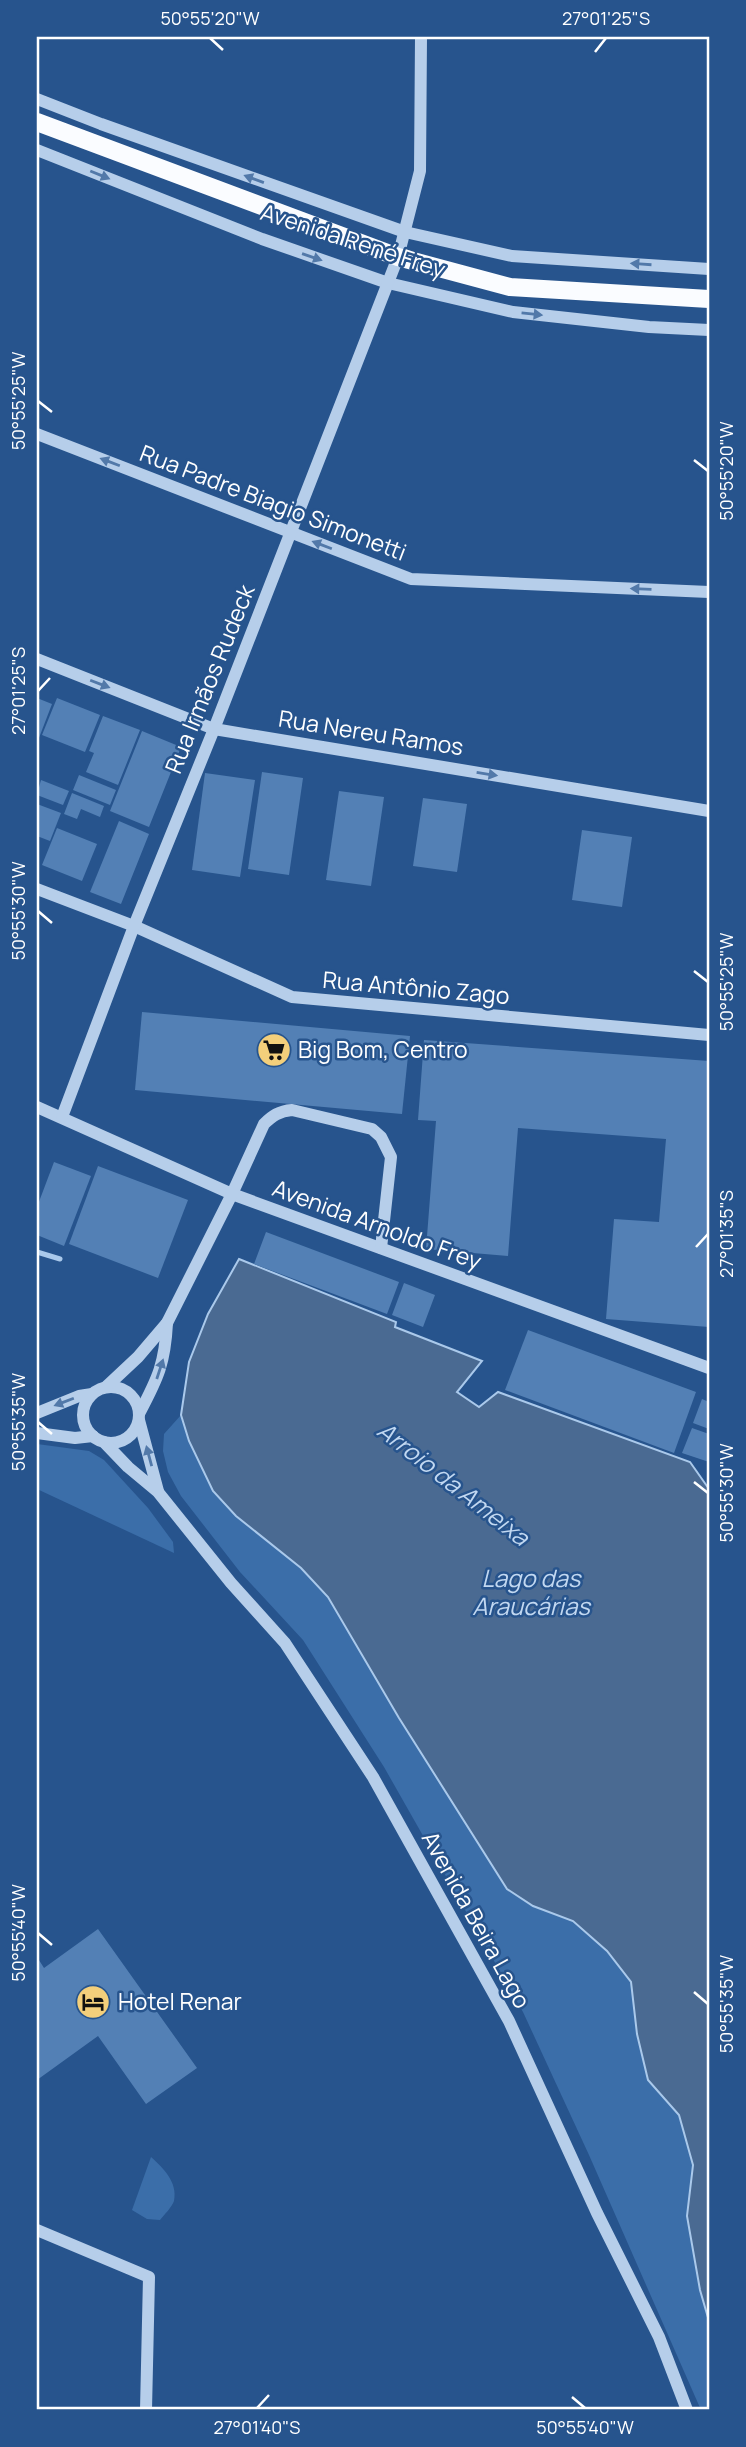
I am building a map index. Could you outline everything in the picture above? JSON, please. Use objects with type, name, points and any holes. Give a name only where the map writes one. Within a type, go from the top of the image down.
[{"type":"main road","name":"Avenida René Frey","points":[[37,122],[398,257],[510,287],[709,299]]},
{"type":"street","name":"Rua Irmãos Rudeck","points":[[62,1117],[134,926],[214,729],[398,257],[420,171],[421,37]]},
{"type":"street","name":"Avenida René Frey","points":[[37,99],[405,232],[512,256],[709,269]]},
{"type":"street","name":"Avenida René Frey","points":[[37,150],[262,239],[388,283],[513,312],[649,327],[709,330]]},
{"type":"street","name":"Rua Padre Biagio Simonetti","points":[[37,433],[411,579],[709,592]]},
{"type":"street","name":"Rua Nereu Ramos","points":[[37,659],[214,729],[709,811]]},
{"type":"street","name":"Rua Antônio Zago","points":[[37,889],[134,926],[292,997],[709,1035]]},
{"type":"street","name":"Avenida Arnoldo Frey","points":[[37,1107],[232,1194],[709,1368]]},
{"type":"street","points":[[37,1413],[106,1387],[138,1357],[167,1323],[264,1124],[282,1111],[292,1110],[372,1129],[382,1137],[390,1157],[381,1248]]},
{"type":"street","points":[[37,1433],[118,1442],[132,1434],[160,1373],[166,1347],[167,1323]]},
{"type":"street","points":[[106,1387],[121,1388],[128,1392],[138,1404],[139,1416]]},
{"type":"street","points":[[92,1394],[87,1400],[83,1415],[86,1428],[98,1439]]},
{"type":"street","name":"Avenida Beira Lago","points":[[139,1416],[158,1492]]},
{"type":"street","name":"Avenida Beira Lago","points":[[98,1439],[158,1492],[231,1583],[285,1643],[373,1777],[509,2021],[597,2213],[659,2337],[687,2410]]},
{"type":"street","points":[[37,2230],[149,2277],[146,2410]]},
{"type":"shaded area","points":[[181,1415],[189,1441],[213,1491],[236,1516],[301,1568],[328,1597],[399,1718],[507,1888],[533,1906],[573,1921],[607,1951],[631,1982],[637,2034],[648,2080],[679,2114],[693,2165],[687,2216],[700,2290],[709,2321],[709,2410],[701,2410],[523,2012],[384,1767],[303,1640],[240,1572],[181,1496],[168,1472],[163,1451],[164,1434]]},
{"type":"shaded area","points":[[37,1444],[89,1451],[104,1460],[148,1508],[173,1542],[174,1553],[37,1489]]},
{"type":"shaded area","points":[[151,2157],[165,2171],[175,2194],[170,2208],[160,2220],[147,2219],[132,2210]]},
{"type":"water","name":"Lago das Araucárias","points":[[239,1259],[396,1322],[395,1327],[482,1361],[457,1392],[479,1407],[498,1392],[690,1462],[709,1489],[709,2321],[700,2290],[687,2216],[693,2165],[679,2115],[648,2080],[637,2034],[631,1982],[607,1951],[573,1921],[533,1906],[507,1889],[399,1718],[328,1597],[301,1568],[236,1516],[213,1491],[189,1441],[181,1415],[189,1362],[208,1314]]},
{"type":"building","points":[[37,698],[52,704],[37,743]]},
{"type":"building","points":[[57,698],[100,715],[85,752],[42,735]]},
{"type":"building","points":[[103,716],[140,730],[118,785],[86,772],[94,753],[89,751]]},
{"type":"building","points":[[142,731],[181,747],[149,827],[110,811]]},
{"type":"building","points":[[262,772],[303,778],[289,875],[248,869]]},
{"type":"building","points":[[205,773],[255,780],[240,877],[192,870]]},
{"type":"building","points":[[79,775],[116,790],[110,805],[73,790]]},
{"type":"building","points":[[41,780],[69,791],[63,805],[37,795]]},
{"type":"building","points":[[339,791],[384,797],[371,886],[326,880]]},
{"type":"building","points":[[72,793],[104,806],[100,817],[81,809],[77,819],[64,814]]},
{"type":"building","points":[[423,798],[467,804],[457,872],[413,866]]},
{"type":"building","points":[[37,804],[61,813],[50,841],[37,836]]},
{"type":"building","points":[[119,821],[149,834],[121,904],[90,892]]},
{"type":"building","points":[[57,828],[97,844],[82,881],[42,865]]},
{"type":"building","points":[[582,830],[632,837],[622,907],[572,900]]},
{"type":"building","name":"Big Bom, Centro","points":[[142,1012],[410,1036],[402,1114],[135,1090]]},
{"type":"building","points":[[424,1040],[709,1061],[709,1327],[606,1319],[614,1219],[659,1222],[666,1139],[518,1128],[508,1256],[426,1249],[436,1121],[418,1120]]},
{"type":"building","points":[[54,1162],[91,1176],[64,1246],[37,1235],[37,1207]]},
{"type":"building","points":[[98,1166],[188,1200],[158,1278],[69,1244]]},
{"type":"building","points":[[266,1232],[399,1282],[387,1314],[254,1264]]},
{"type":"building","points":[[404,1283],[435,1295],[423,1327],[392,1315]]},
{"type":"building","points":[[528,1330],[696,1392],[674,1453],[505,1390]]},
{"type":"building","points":[[702,1399],[709,1402],[709,1429],[693,1423]]},
{"type":"building","points":[[692,1428],[709,1434],[709,1462],[682,1453]]},
{"type":"building","name":"Hotel Renar","points":[[98,1929],[197,2068],[146,2104],[98,2036],[37,2080],[37,1957],[44,1968]]},
{"type":"waterway","name":"Arroio da Ameixa","points":[[37,1252],[60,1259]]},
{"type":"place","name":"Big Bom, Centro","points":[[274,1050]]},
{"type":"place","name":"Hotel Renar","points":[[93,2002]]}]
